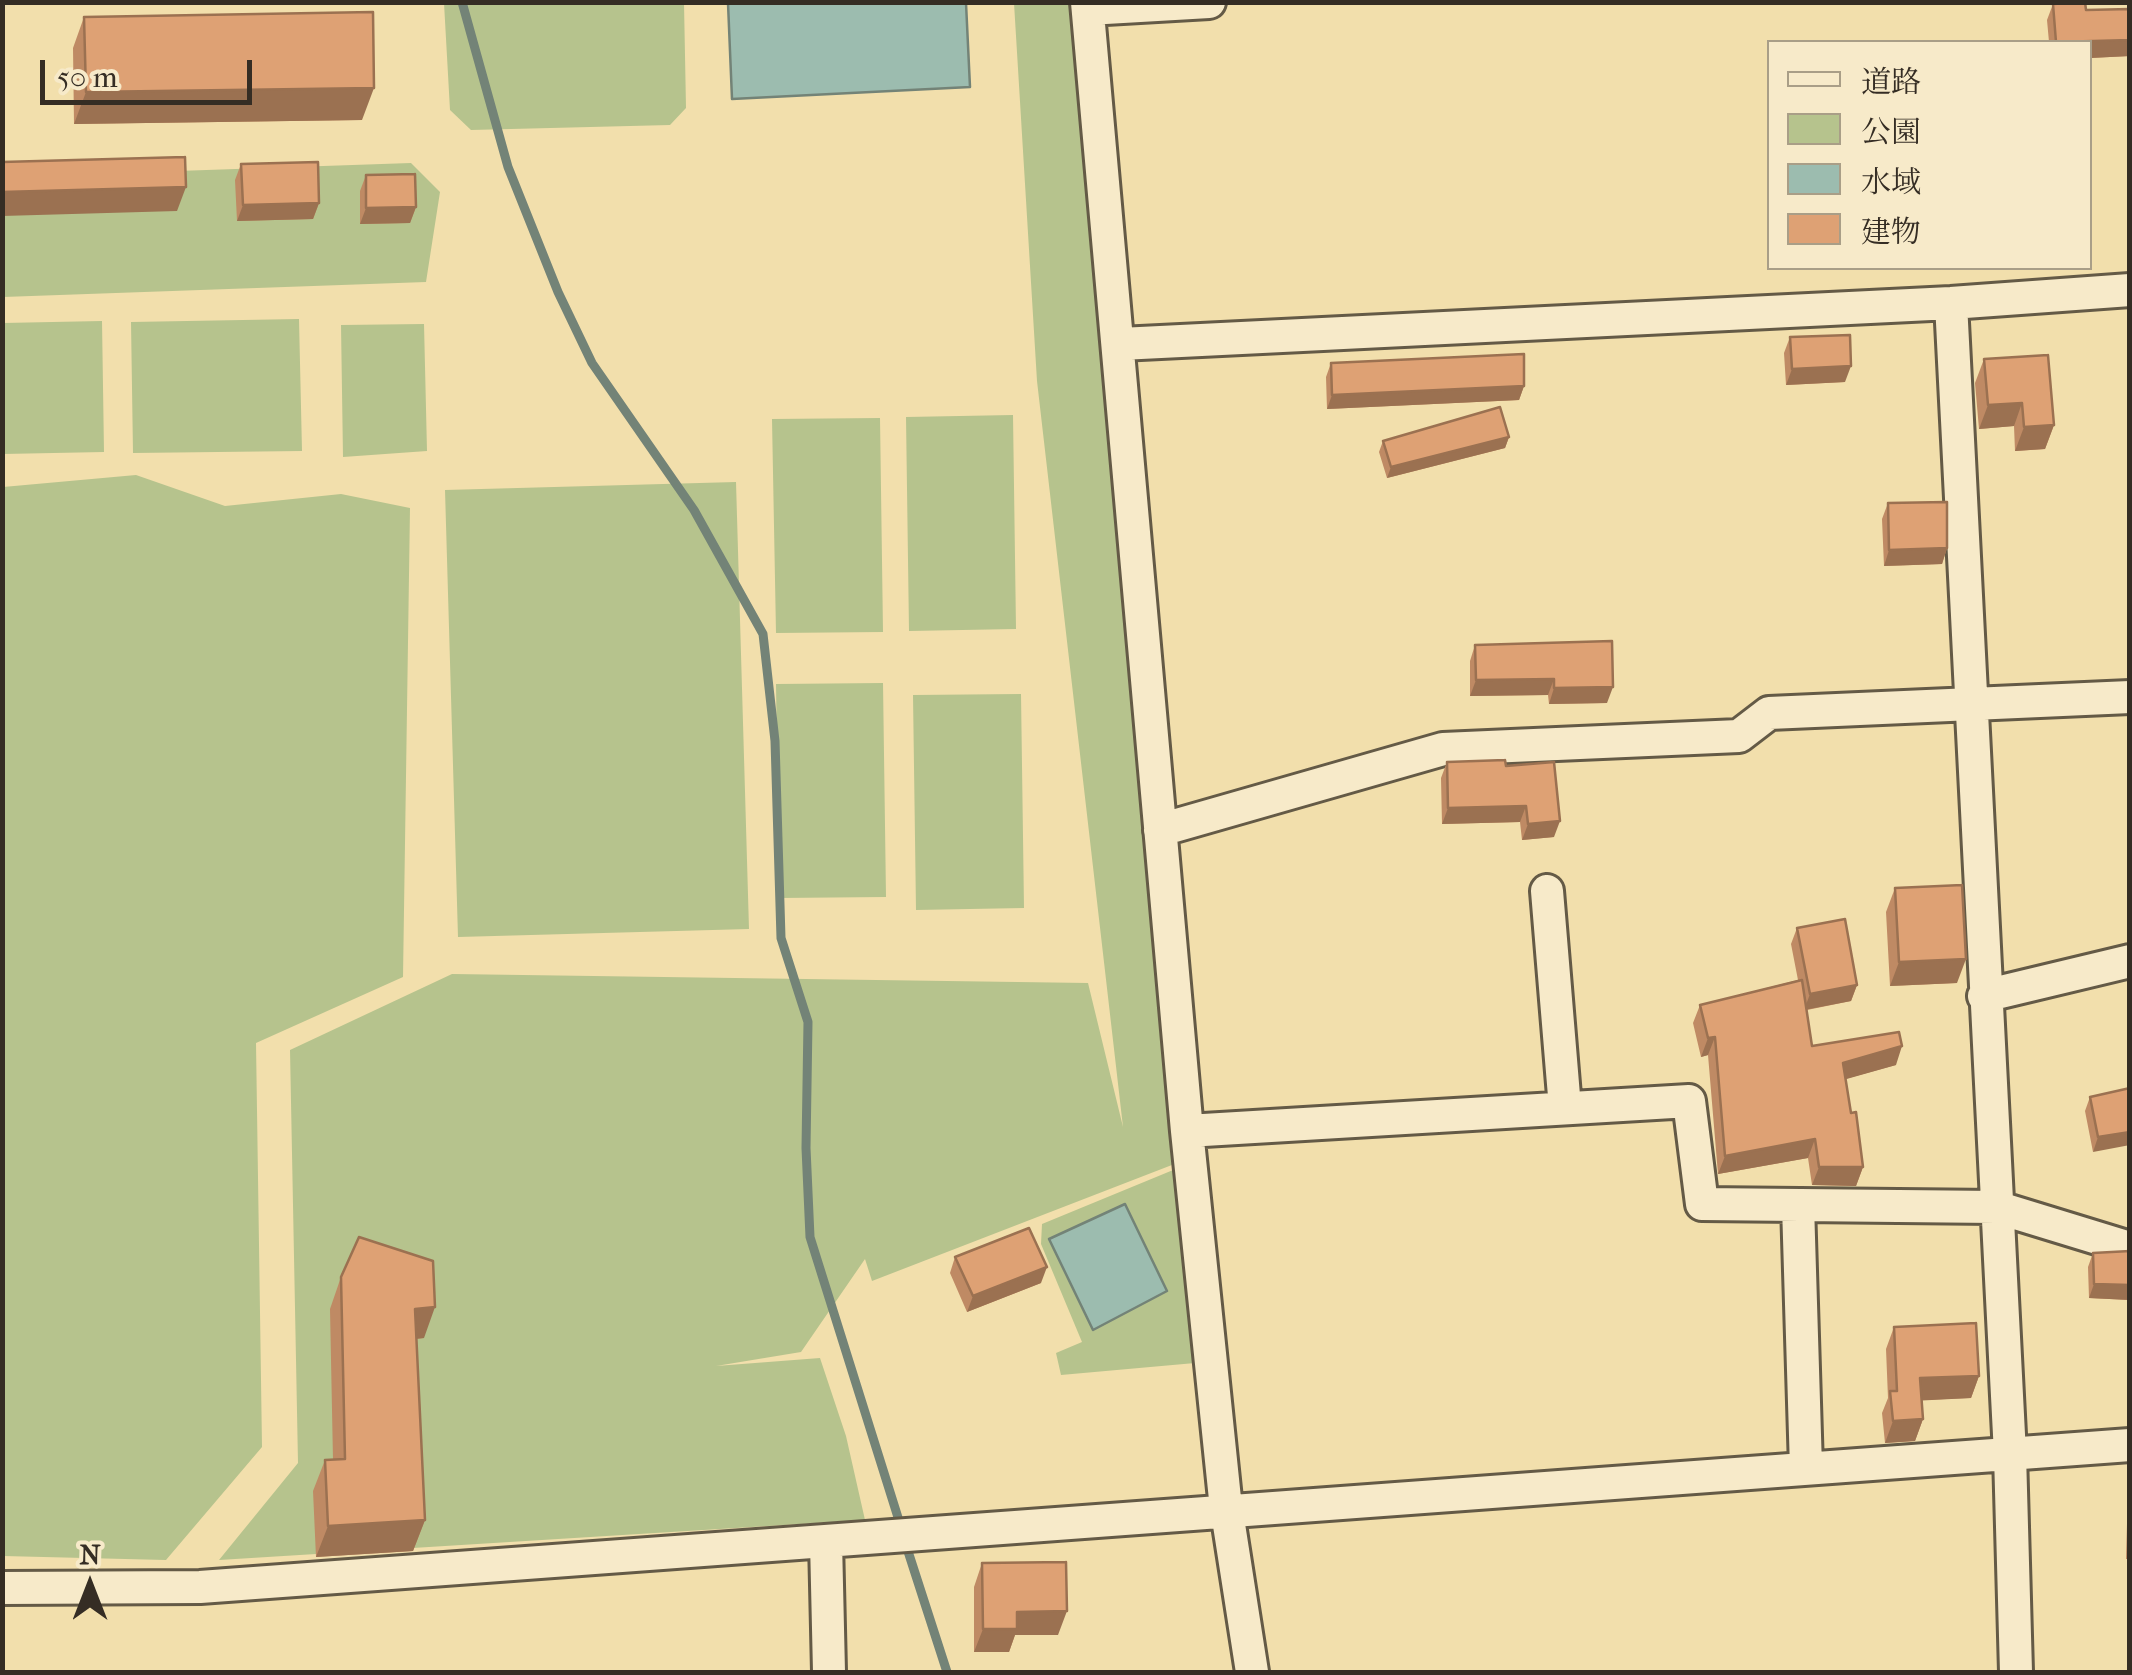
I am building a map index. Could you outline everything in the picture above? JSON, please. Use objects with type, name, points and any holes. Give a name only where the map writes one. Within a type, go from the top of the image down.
[{"type":"street","points":[[1209,2],[1087,6],[1187,1131],[1227,1511],[1252,1672]]},
{"type":"street","points":[[1120,344],[1951,303],[2130,290]]},
{"type":"street","points":[[1951,303],[2010,1454],[2016,1672]]},
{"type":"street","points":[[1160,830],[1443,750],[1739,736],[1769,713],[2130,697]]},
{"type":"street","points":[[1548,892],[1565,1108]]},
{"type":"street","points":[[1984,996],[2130,961]]},
{"type":"street","points":[[1187,1131],[1689,1101],[1702,1204],[1996,1207],[2130,1248]]},
{"type":"street","points":[[1798,1205],[1806,1468]]},
{"type":"street","points":[[2,1588],[200,1587],[2130,1445]]},
{"type":"street","points":[[826,1541],[829,1672]]},
{"type":"green space","points":[[444,3],[684,3],[686,108],[670,125],[471,130],[450,110]]},
{"type":"green space","points":[[1014,3],[1081,3],[1190,1158],[872,1281],[865,1259],[801,1352],[716,1366],[820,1358],[846,1436],[865,1520],[219,1560],[298,1463],[290,1050],[452,974],[1088,983],[1123,1127],[1037,381]]},
{"type":"green space","points":[[411,163],[440,192],[426,282],[3,297],[2,177]]},
{"type":"green space","points":[[299,319],[302,451],[133,453],[131,322]]},
{"type":"green space","points":[[102,321],[104,452],[3,454],[3,323]]},
{"type":"green space","points":[[424,324],[427,451],[343,457],[341,325]]},
{"type":"green space","points":[[1013,415],[1016,629],[909,631],[906,417]]},
{"type":"green space","points":[[880,418],[883,632],[776,633],[772,419]]},
{"type":"green space","points":[[136,475],[225,506],[341,494],[410,508],[403,977],[256,1043],[262,1447],[166,1560],[3,1556],[3,487]]},
{"type":"green space","points":[[736,482],[749,929],[458,937],[445,490]]},
{"type":"green space","points":[[883,683],[886,897],[779,898],[776,684]]},
{"type":"green space","points":[[1021,694],[1024,908],[916,910],[913,695]]},
{"type":"green space","points":[[1178,1168],[1195,1363],[1061,1375],[1056,1353],[1082,1342],[1041,1244],[1042,1224]]},
{"type":"water","points":[[728,3],[966,3],[970,87],[732,99]]},
{"type":"water","points":[[1125,1204],[1167,1291],[1093,1330],[1049,1239]]},
{"type":"building","points":[[2085,2],[2086,10],[2130,9],[2130,40],[2056,40],[2053,4]]},
{"type":"building","points":[[373,12],[374,88],[86,92],[84,17]]},
{"type":"building","points":[[185,157],[186,187],[2,192],[2,162]]},
{"type":"building","points":[[318,162],[319,203],[243,205],[241,164]]},
{"type":"building","points":[[415,174],[416,207],[366,208],[366,175]]},
{"type":"building","points":[[1850,335],[1851,366],[1792,369],[1790,337]]},
{"type":"building","points":[[1524,354],[1524,386],[1332,395],[1331,363]]},
{"type":"building","points":[[2048,355],[2054,425],[2024,427],[2022,403],[1988,405],[1984,359]]},
{"type":"building","points":[[1500,407],[1509,437],[1391,467],[1383,441]]},
{"type":"building","points":[[1947,502],[1947,548],[1889,550],[1888,503]]},
{"type":"building","points":[[1612,641],[1613,687],[1554,688],[1554,679],[1476,680],[1475,645]]},
{"type":"building","points":[[1505,760],[1506,766],[1554,762],[1560,821],[1528,824],[1526,806],[1448,808],[1447,762]]},
{"type":"building","points":[[1962,885],[1966,959],[1899,962],[1895,888]]},
{"type":"building","points":[[1845,919],[1857,985],[1810,994],[1797,928]]},
{"type":"building","points":[[1802,980],[1812,1046],[1899,1032],[1902,1046],[1843,1063],[1851,1113],[1856,1112],[1863,1167],[1819,1167],[1815,1139],[1725,1156],[1715,1037],[1708,1038],[1700,1005]]},
{"type":"building","points":[[2130,1088],[2130,1132],[2098,1137],[2090,1097]]},
{"type":"building","points":[[1029,1228],[1047,1267],[973,1296],[955,1257]]},
{"type":"building","points":[[359,1237],[433,1261],[435,1307],[415,1309],[425,1520],[328,1526],[325,1460],[345,1459],[341,1277]]},
{"type":"building","points":[[2130,1251],[2130,1285],[2094,1284],[2093,1253]]},
{"type":"building","points":[[1976,1323],[1979,1376],[1920,1378],[1923,1419],[1893,1421],[1890,1391],[1897,1391],[1894,1327]]},
{"type":"building","points":[[1066,1562],[1067,1611],[1017,1612],[1017,1629],[983,1629],[982,1563]]},
{"type":"waterway","points":[[462,2],[508,167],[558,292],[592,363],[694,510],[763,634],[775,741],[781,938],[808,1022],[806,1148],[810,1237],[901,1527]]},
{"type":"waterway","points":[[905,1542],[947,1672]]}]
